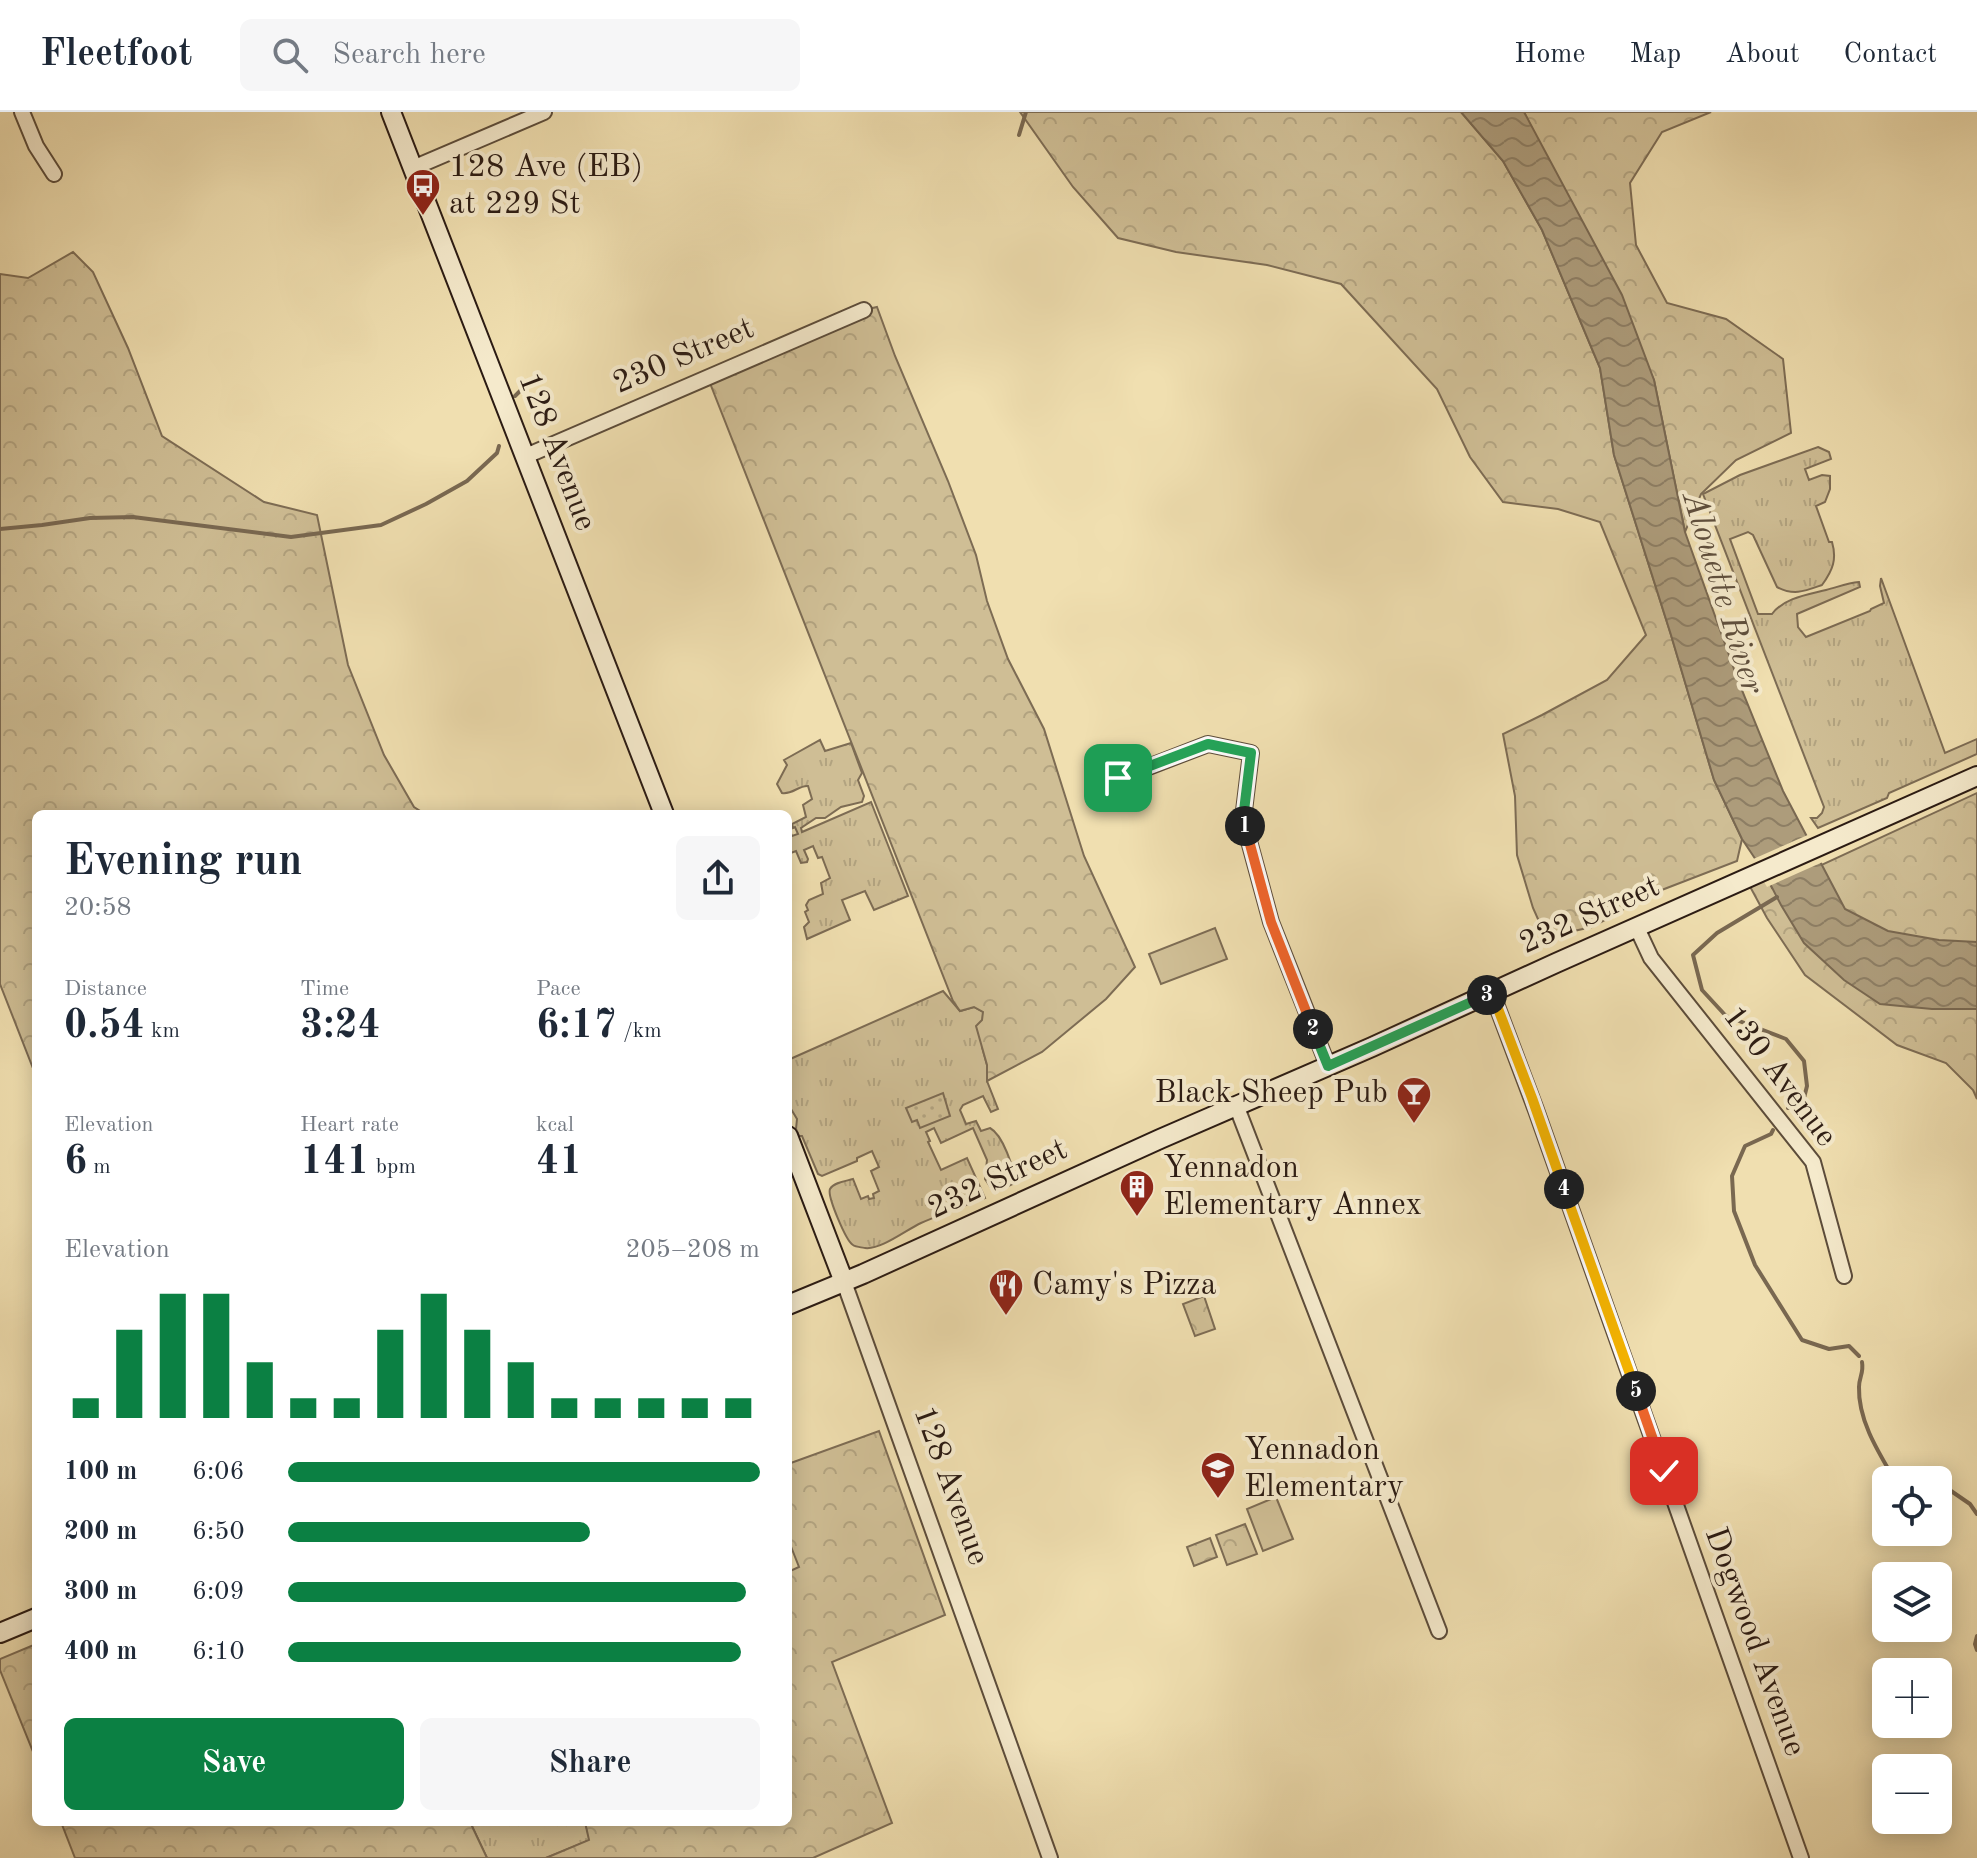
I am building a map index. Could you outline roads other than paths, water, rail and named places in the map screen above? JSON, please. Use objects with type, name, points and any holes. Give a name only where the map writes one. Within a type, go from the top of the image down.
[{"type":"main road","name":"128 Avenue","points":[[391,112],[662,810]]},
{"type":"main road","name":"232 Street","points":[[792,1303],[1977,776]]},
{"type":"main road","name":"128 Avenue","points":[[792,1146],[844,1282]]},
{"type":"main road","points":[[0,1633],[32,1620]]},
{"type":"street","points":[[22,112],[36,146],[54,174]]},
{"type":"street","points":[[413,168],[544,112]]},
{"type":"street","name":"230 Street","points":[[526,456],[864,310]]},
{"type":"street","points":[[1099,786],[1208,744],[1251,753],[1243,819],[1271,922],[1328,1066]]},
{"type":"street","name":"130 Avenue","points":[[1637,928],[1651,958],[1813,1162],[1844,1276]]},
{"type":"street","name":"Dogwood Avenue","points":[[1492,993],[1801,1858]]},
{"type":"street","points":[[1236,1105],[1439,1631]]},
{"type":"street","name":"128 Avenue","points":[[844,1282],[1050,1858]]},
{"type":"water","points":[[1461,112],[1524,112],[1622,295],[1654,380],[1685,532],[1739,683],[1783,791],[1845,909],[1888,931],[1939,940],[1977,942],[1977,1009],[1880,1004],[1844,980],[1804,943],[1742,839],[1714,780],[1614,455],[1600,368],[1542,230],[1503,161]]},
{"type":"waterway","points":[[1019,135],[1026,112]]},
{"type":"waterway","points":[[515,396],[521,390]]},
{"type":"waterway","points":[[0,529],[90,518],[133,517],[291,537],[381,525],[467,481],[497,453],[499,446]]},
{"type":"waterway","points":[[1777,897],[1717,933],[1693,955],[1702,990],[1726,1016],[1786,1039],[1804,1061],[1807,1086],[1803,1102],[1788,1108]]},
{"type":"waterway","points":[[1773,1130],[1771,1134],[1745,1146],[1732,1176],[1734,1211],[1755,1265],[1802,1340],[1829,1349],[1849,1346],[1859,1356]]},
{"type":"waterway","points":[[1862,1362],[1859,1384],[1862,1411],[1887,1466]]},
{"type":"waterway","points":[[1952,1492],[1970,1504],[1977,1514]]},
{"type":"waterway","points":[[1977,1636],[1977,1650]]},
{"type":"place","name":"128 Ave (EB) at 229 St","points":[[423,217]]},
{"type":"place","name":"Black Sheep Pub","points":[[1414,1125]]},
{"type":"place","name":"Yennadon Elementary Annex","points":[[1137,1218]]},
{"type":"place","name":"Camy's Pizza","points":[[1006,1317]]},
{"type":"place","name":"Yennadon Elementary","points":[[1218,1500]]},
{"type":"water label","name":"Alouette River","points":[[1722,593]]}]
